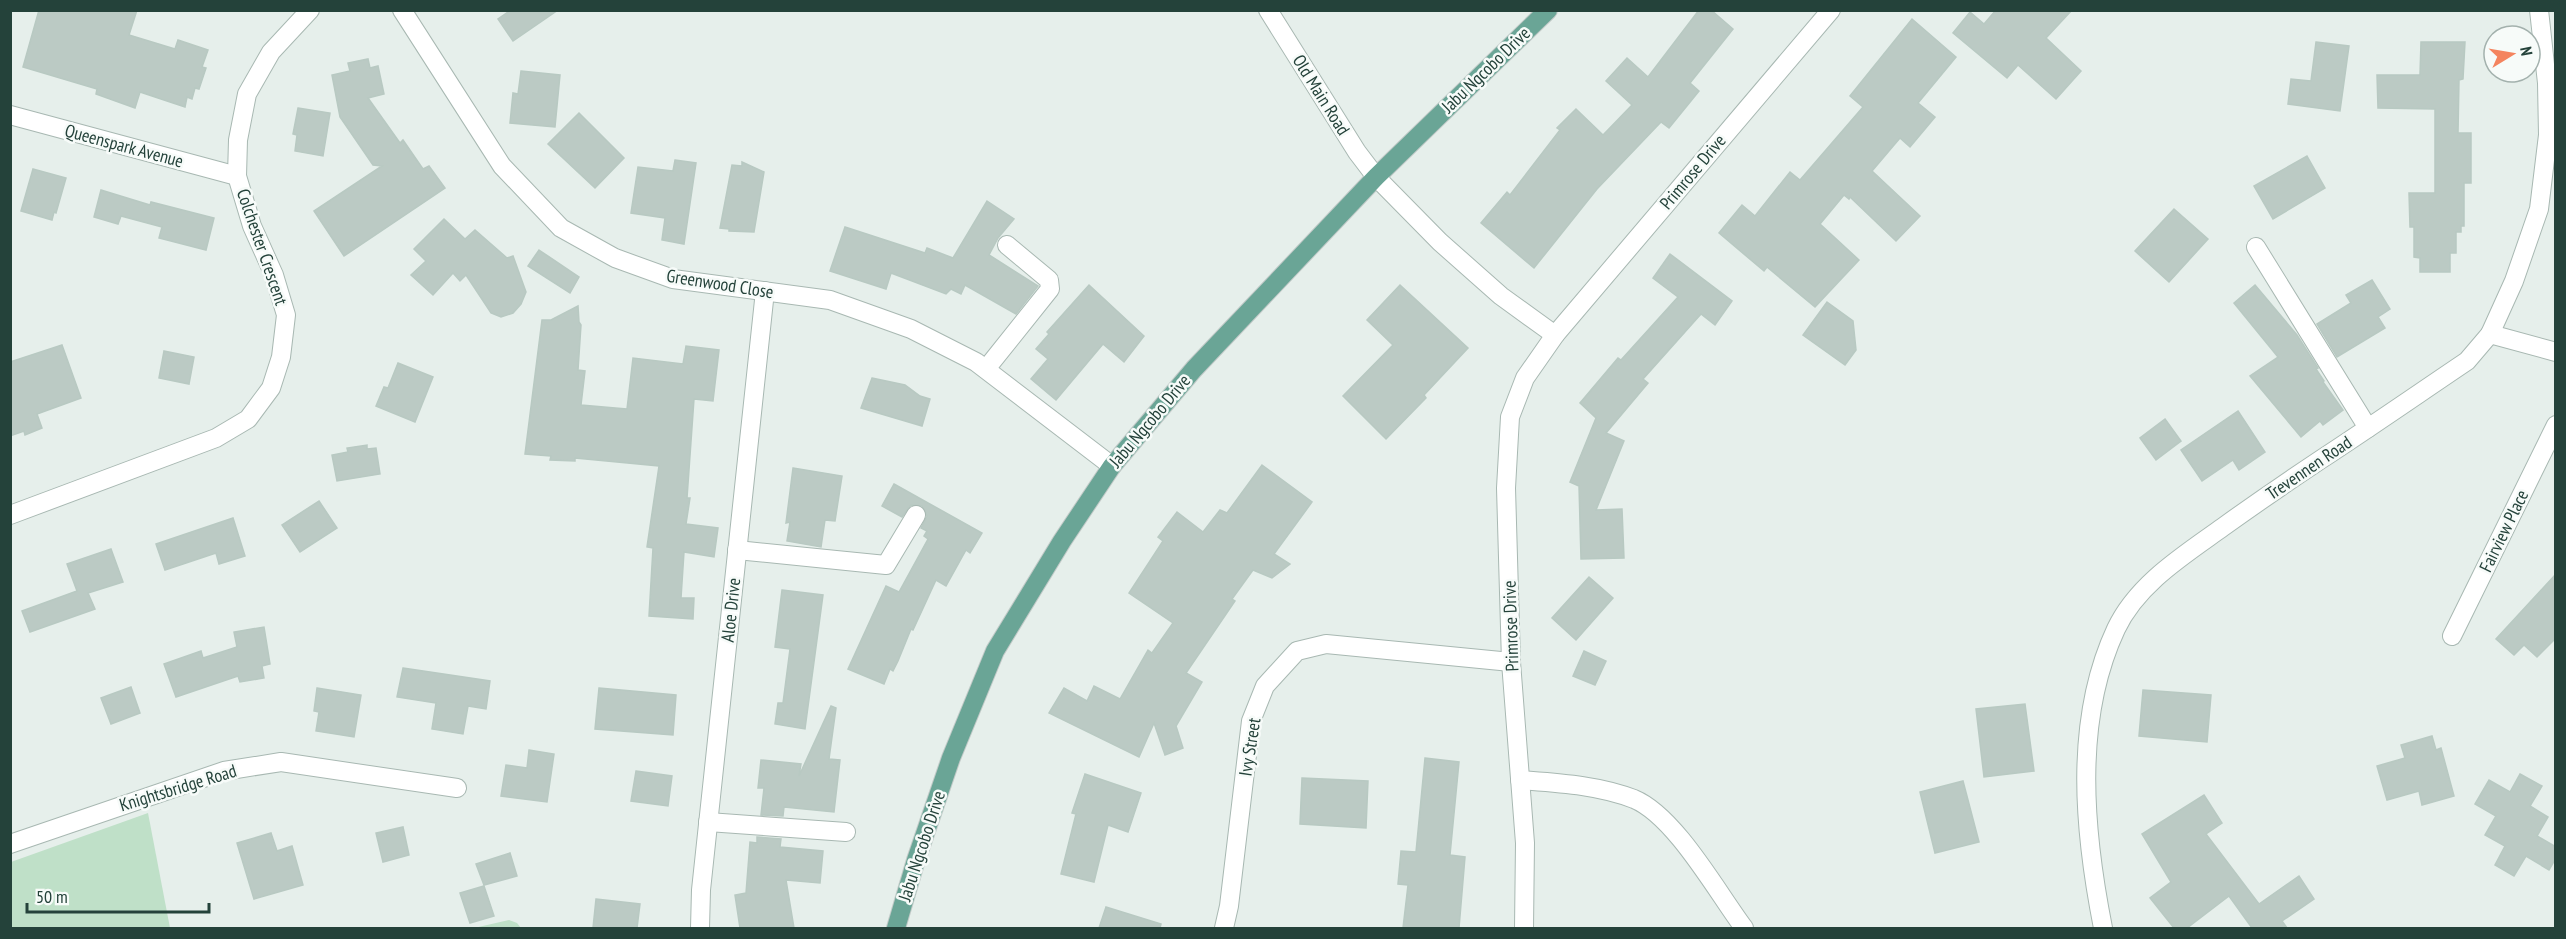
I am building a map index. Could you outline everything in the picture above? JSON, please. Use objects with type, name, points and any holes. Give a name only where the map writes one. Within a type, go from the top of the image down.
[{"type":"main road","name":"Jabu Ngcobo Drive","points":[[896,928],[916,860],[951,758],[995,651],[1062,541],[1112,466],[1194,369],[1376,177],[1548,10]]},
{"type":"street","name":"Colchester Crescent","points":[[10,515],[216,438],[248,418],[272,388],[281,357],[286,315],[274,275],[252,226],[237,176],[238,140],[248,94],[271,52],[310,10]]},
{"type":"street","name":"Greenwood Close","points":[[402,10],[502,166],[561,228],[615,258],[673,279],[830,300],[912,329],[986,369],[1112,466]]},
{"type":"street","name":"Old Main Road","points":[[1268,10],[1357,152],[1376,177]]},
{"type":"street","name":"Primrose Drive","points":[[1524,928],[1525,843],[1511,662],[1506,488],[1510,417],[1525,378],[1555,335],[1831,10]]},
{"type":"street","name":"Trevennen Road","points":[[2103,928],[2090,858],[2087,759],[2091,707],[2102,664],[2116,628],[2137,597],[2172,563],[2467,361],[2490,334],[2514,281],[2539,209],[2548,135],[2547,83],[2539,10]]},
{"type":"street","name":"Queenspark Avenue","points":[[10,115],[237,176]]},
{"type":"street","points":[[1376,177],[1440,242],[1492,288],[1555,335]]},
{"type":"street","points":[[986,369],[1050,289],[1049,280],[1007,245]]},
{"type":"street","points":[[2256,247],[2368,428]]},
{"type":"street","name":"Aloe Drive","points":[[700,928],[708,822],[765,291]]},
{"type":"street","points":[[2490,334],[2556,352]]},
{"type":"street","name":"Fairview Place","points":[[2452,636],[2556,426]]},
{"type":"street","points":[[737,550],[886,565],[916,515]]},
{"type":"street","name":"Ivy Street","points":[[1224,928],[1229,906],[1251,721],[1265,686],[1297,651],[1326,644],[1511,662]]},
{"type":"street","name":"Knightsbridge Road","points":[[10,844],[224,771],[280,762],[457,788]]},
{"type":"street","points":[[1520,780],[1575,785],[1604,791],[1635,800],[1656,813],[1677,834],[1744,928]]},
{"type":"street","points":[[708,822],[846,832]]},
{"type":"green space","points":[[148,813],[170,928],[11,928],[11,862]]},
{"type":"green space","points":[[509,920],[517,923],[521,928],[474,928]]},
{"type":"building","points":[[39,10],[137,10],[129,35],[175,49],[178,40],[208,50],[202,67],[206,68],[199,89],[195,88],[192,99],[187,97],[185,107],[140,92],[135,108],[96,94],[97,89],[23,67]]},
{"type":"building","points":[[511,10],[558,10],[513,41],[498,19]]},
{"type":"building","points":[[1699,10],[1711,10],[1733,29],[1690,83],[1699,91],[1669,128],[1661,122],[1597,189],[1534,268],[1481,223],[1507,192],[1510,195],[1560,130],[1557,128],[1576,109],[1603,135],[1632,105],[1606,81],[1627,58],[1648,77]]},
{"type":"building","points":[[1996,10],[2072,10],[2046,38],[2081,71],[2056,99],[2018,65],[2007,78],[1953,33],[1970,12],[1984,24]]},
{"type":"building","points":[[1912,19],[1956,57],[1918,103],[1935,117],[1910,147],[1900,138],[1872,171],[1920,216],[1896,241],[1850,197],[1849,199],[1844,195],[1820,224],[1859,260],[1815,307],[1767,267],[1764,271],[1719,233],[1742,205],[1755,216],[1790,172],[1800,180],[1863,107],[1850,96]]},
{"type":"building","points":[[2316,42],[2349,46],[2340,111],[2288,104],[2291,79],[2311,81]]},
{"type":"building","points":[[2421,42],[2465,42],[2463,79],[2459,80],[2458,133],[2471,133],[2471,183],[2464,183],[2464,226],[2461,226],[2461,232],[2456,232],[2456,253],[2450,253],[2450,272],[2420,272],[2420,258],[2414,257],[2414,227],[2410,227],[2409,193],[2435,193],[2435,109],[2378,108],[2377,75],[2420,75]]},
{"type":"building","points":[[368,59],[370,68],[378,66],[384,94],[368,98],[400,143],[403,140],[423,169],[429,166],[445,188],[344,256],[314,211],[382,166],[373,165],[340,117],[332,75],[350,71],[348,63]]},
{"type":"building","points":[[521,71],[560,75],[555,127],[510,123],[513,93],[518,94]]},
{"type":"building","points":[[298,108],[330,113],[323,156],[295,151],[297,135],[293,134]]},
{"type":"building","points":[[579,113],[624,158],[595,188],[548,144]]},
{"type":"building","points":[[2307,156],[2325,188],[2273,219],[2254,186]]},
{"type":"building","points":[[675,160],[696,163],[684,244],[662,240],[665,218],[631,213],[638,167],[673,171]]},
{"type":"building","points":[[742,162],[764,172],[754,232],[729,231],[729,229],[720,228],[732,165],[742,166]]},
{"type":"building","points":[[33,169],[66,178],[52,220],[21,211]]},
{"type":"building","points":[[101,190],[150,205],[151,202],[214,218],[206,250],[159,238],[162,227],[121,216],[118,224],[94,217]]},
{"type":"building","points":[[987,201],[1014,219],[998,238],[989,255],[1038,286],[1016,314],[965,285],[961,294],[951,289],[946,294],[891,273],[886,289],[830,271],[845,227],[925,253],[927,248],[953,258]]},
{"type":"building","points":[[2174,209],[2208,239],[2169,282],[2135,251]]},
{"type":"building","points":[[444,219],[465,239],[475,230],[507,258],[513,256],[526,292],[521,304],[513,313],[501,317],[491,313],[466,275],[460,281],[453,273],[433,295],[411,275],[426,261],[414,249]]},
{"type":"building","points":[[539,250],[579,277],[570,293],[528,266]]},
{"type":"building","points":[[1670,254],[1732,301],[1715,325],[1701,314],[1643,379],[1648,383],[1606,433],[1624,441],[1596,510],[1622,509],[1624,558],[1581,559],[1579,486],[1570,482],[1596,418],[1580,403],[1618,358],[1621,360],[1678,297],[1653,278]]},
{"type":"building","points":[[2372,280],[2390,309],[2378,317],[2385,328],[2337,357],[2317,324],[2351,303],[2346,295]]},
{"type":"building","points":[[1089,285],[1144,336],[1124,362],[1103,344],[1056,400],[1031,379],[1048,359],[1036,349],[1049,334],[1047,332]]},
{"type":"building","points":[[1400,285],[1468,348],[1424,395],[1426,398],[1386,439],[1343,396],[1393,345],[1367,320]]},
{"type":"building","points":[[2255,285],[2297,335],[2318,368],[2316,369],[2323,382],[2343,410],[2323,425],[2320,421],[2301,437],[2250,376],[2278,357],[2234,303]]},
{"type":"building","points":[[1827,302],[1853,321],[1856,350],[1845,365],[1803,335]]},
{"type":"building","points":[[578,306],[581,325],[578,370],[585,371],[581,405],[627,409],[633,358],[683,364],[686,346],[719,350],[713,401],[694,399],[687,498],[690,498],[686,524],[718,528],[714,557],[684,552],[681,598],[694,598],[693,619],[649,616],[653,548],[647,547],[659,466],[575,458],[575,461],[550,460],[551,456],[525,454],[542,320],[551,320]]},
{"type":"building","points":[[62,345],[81,398],[37,414],[42,428],[25,435],[24,431],[10,436],[10,362]]},
{"type":"building","points":[[164,351],[194,357],[189,384],[159,378]]},
{"type":"building","points":[[398,363],[433,377],[415,422],[376,406],[384,387],[388,388]]},
{"type":"building","points":[[872,378],[905,385],[920,396],[930,399],[922,426],[861,408]]},
{"type":"building","points":[[2238,411],[2265,452],[2239,470],[2233,460],[2202,481],[2181,450]]},
{"type":"building","points":[[2165,419],[2181,441],[2156,460],[2140,438]]},
{"type":"building","points":[[367,445],[367,449],[376,448],[380,474],[337,481],[332,455],[348,452],[347,448]]},
{"type":"building","points":[[1262,465],[1312,502],[1274,554],[1290,564],[1272,578],[1253,570],[1232,599],[1235,601],[1186,673],[1202,682],[1176,726],[1183,748],[1165,755],[1154,723],[1139,757],[1049,713],[1064,688],[1087,701],[1094,686],[1120,699],[1148,650],[1152,653],[1173,623],[1129,593],[1163,541],[1158,537],[1177,512],[1203,532],[1220,510],[1227,513]]},
{"type":"building","points":[[793,468],[842,476],[835,521],[825,520],[821,547],[787,541],[790,522],[786,523]]},
{"type":"building","points":[[894,484],[982,533],[970,553],[966,550],[946,586],[936,580],[893,671],[890,669],[884,684],[848,669],[886,586],[899,592],[928,539],[924,536],[927,531],[921,528],[927,516],[922,506],[911,505],[902,517],[882,506]]},
{"type":"building","points":[[319,501],[337,528],[300,552],[282,525]]},
{"type":"building","points":[[233,518],[245,556],[219,564],[216,553],[165,570],[156,544]]},
{"type":"building","points":[[111,549],[123,582],[88,593],[95,609],[30,632],[22,611],[77,591],[67,564]]},
{"type":"building","points":[[2556,574],[2556,638],[2537,657],[2524,645],[2514,655],[2496,639]]},
{"type":"building","points":[[1589,577],[1613,598],[1576,640],[1552,618]]},
{"type":"building","points":[[782,590],[823,595],[805,729],[775,724],[778,703],[783,703],[790,649],[775,647]]},
{"type":"building","points":[[264,627],[270,664],[262,666],[264,678],[240,682],[238,676],[176,697],[164,664],[201,651],[203,658],[237,647],[234,632]]},
{"type":"building","points":[[1584,651],[1606,661],[1595,685],[1573,676]]},
{"type":"building","points":[[403,668],[490,681],[486,709],[468,706],[463,734],[432,729],[436,703],[397,697]]},
{"type":"building","points":[[131,687],[140,713],[111,724],[101,698]]},
{"type":"building","points":[[317,688],[361,695],[354,737],[316,731],[319,712],[314,711]]},
{"type":"building","points":[[599,688],[676,695],[673,735],[595,729]]},
{"type":"building","points":[[2143,690],[2211,695],[2207,742],[2139,736]]},
{"type":"building","points":[[2025,704],[2034,771],[1984,777],[1976,709]]},
{"type":"building","points":[[831,706],[836,708],[829,759],[840,760],[834,812],[784,807],[783,816],[761,815],[764,788],[758,788],[761,760],[801,764],[799,776]]},
{"type":"building","points":[[2432,736],[2436,750],[2441,748],[2454,796],[2422,805],[2419,791],[2387,800],[2377,766],[2405,758],[2401,745]]},
{"type":"building","points":[[529,750],[554,754],[547,802],[501,796],[506,765],[527,768]]},
{"type":"building","points":[[1425,758],[1459,762],[1450,855],[1465,857],[1459,928],[1403,928],[1408,885],[1398,884],[1401,851],[1416,852]]},
{"type":"building","points":[[636,771],[672,776],[668,806],[631,801]]},
{"type":"building","points":[[1085,774],[1141,793],[1128,832],[1108,825],[1094,882],[1061,874],[1076,814],[1072,813]]},
{"type":"building","points":[[2520,774],[2542,786],[2530,806],[2548,817],[2537,836],[2556,847],[2556,858],[2549,870],[2526,856],[2514,876],[2495,865],[2505,846],[2485,835],[2496,816],[2475,804],[2489,780],[2510,792]]},
{"type":"building","points":[[1302,778],[1368,781],[1366,828],[1300,824]]},
{"type":"building","points":[[1963,781],[1979,842],[1935,853],[1920,792]]},
{"type":"building","points":[[2204,795],[2222,823],[2206,834],[2259,904],[2299,876],[2314,899],[2282,921],[2287,928],[2252,928],[2229,896],[2187,928],[2174,928],[2150,898],[2171,882],[2142,834]]},
{"type":"building","points":[[403,827],[409,855],[383,862],[376,833]]},
{"type":"building","points":[[271,833],[277,851],[292,846],[303,885],[254,899],[237,843]]},
{"type":"building","points":[[757,837],[781,839],[780,847],[823,851],[820,883],[786,880],[794,928],[740,928],[735,895],[746,893],[750,842],[757,843]]},
{"type":"building","points":[[510,853],[517,876],[484,885],[476,864]]},
{"type":"building","points":[[484,886],[494,916],[470,923],[460,893]]},
{"type":"building","points":[[596,899],[640,904],[637,928],[593,928]]},
{"type":"building","points":[[1106,907],[1161,924],[1160,928],[1099,928]]}]
